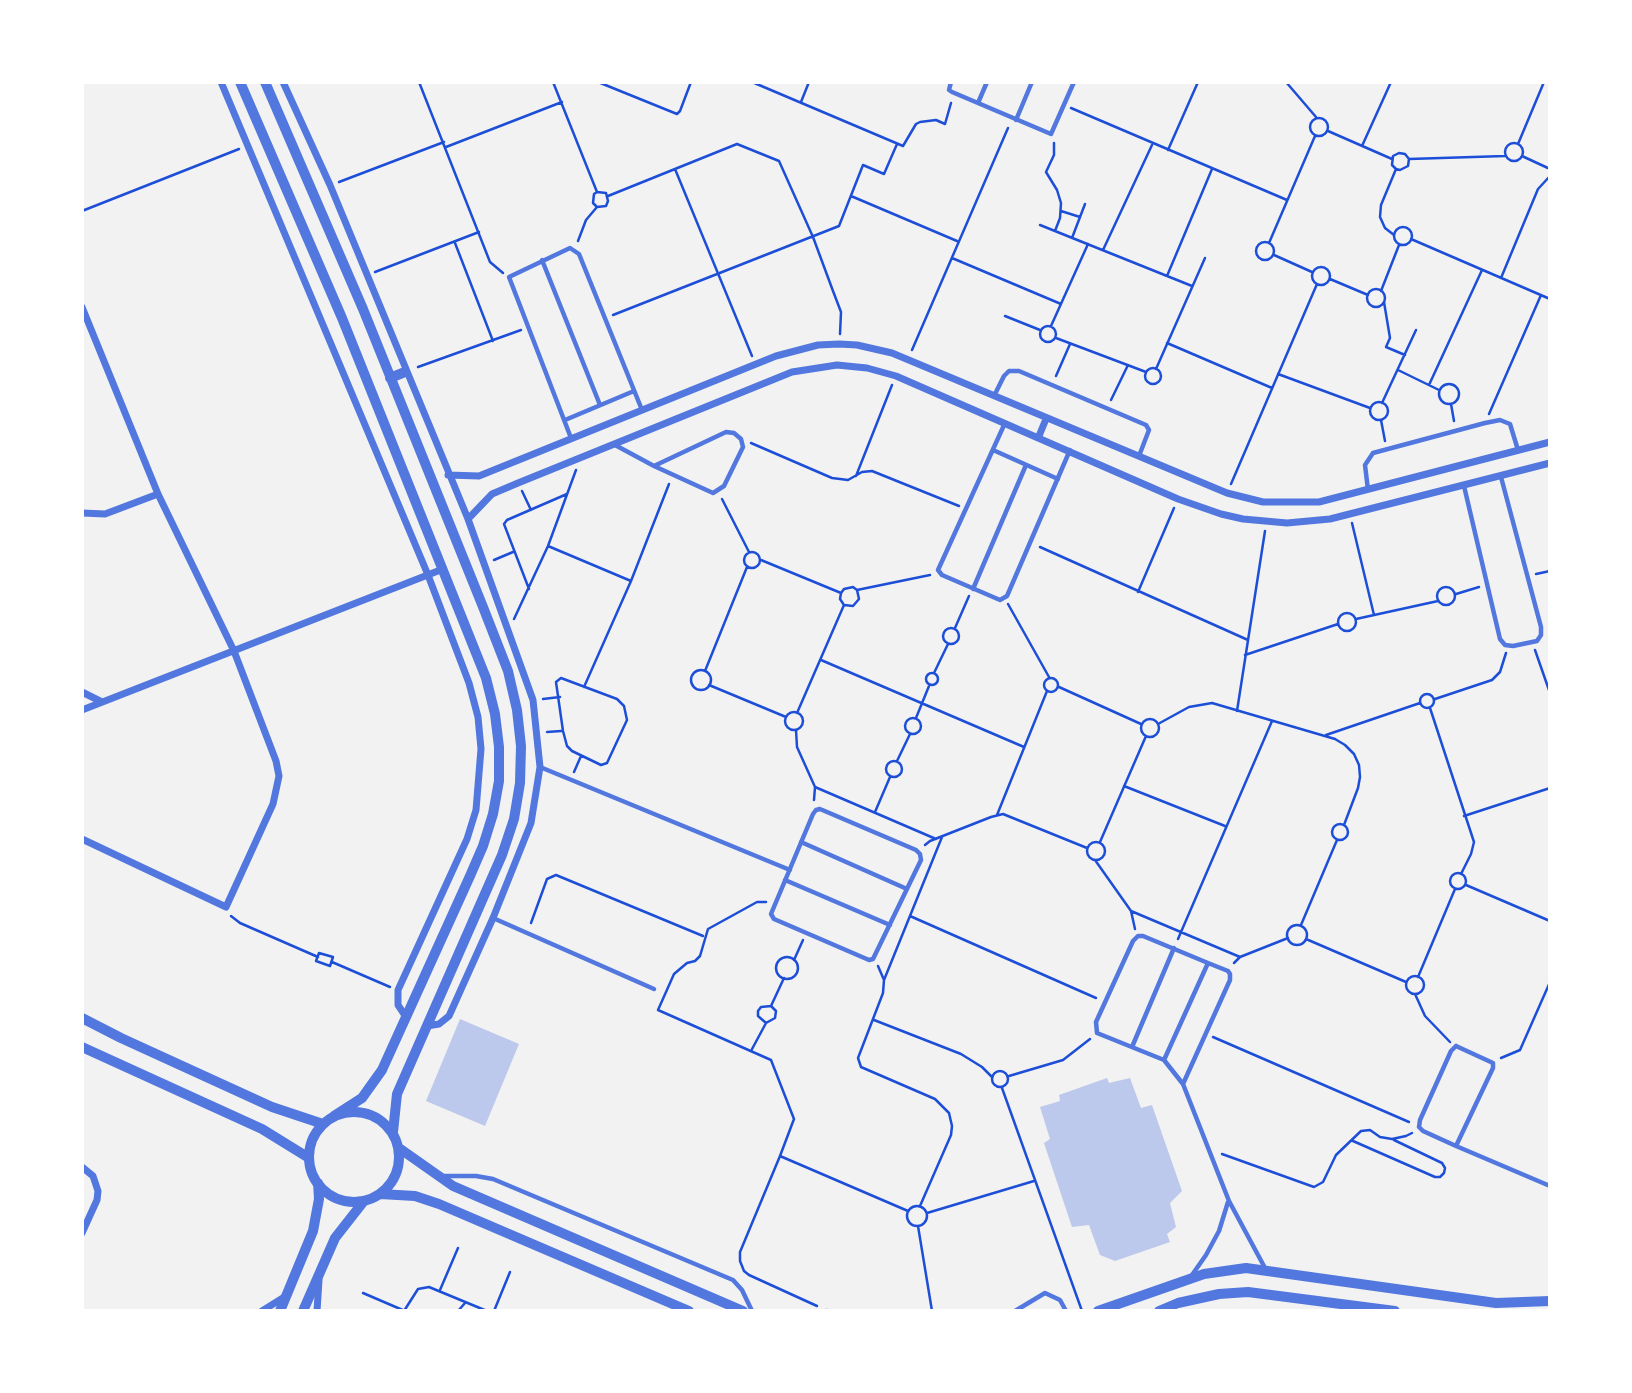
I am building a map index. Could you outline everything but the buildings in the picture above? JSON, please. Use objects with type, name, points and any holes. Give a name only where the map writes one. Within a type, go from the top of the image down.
[{"type":"street","points":[[221,82],[428,575],[478,717],[481,749],[476,810],[467,839],[398,990],[398,1005],[406,1017]]},
{"type":"street","points":[[240,82],[342,318],[443,569],[486,678],[496,725],[499,781],[483,846],[373,1085],[362,1098],[323,1124],[311,1146],[312,1171],[318,1183],[331,1195],[347,1201],[364,1200],[380,1194],[415,1196],[690,1311]]},
{"type":"street","points":[[265,82],[363,309],[508,671],[517,710],[521,746],[520,783],[514,819],[502,855],[397,1094],[393,1132],[399,1149],[399,1166],[392,1182],[380,1194]]},
{"type":"street","points":[[283,82],[330,185],[468,519],[533,700],[540,767],[531,823],[493,918],[449,1016],[439,1024],[426,1026]]},
{"type":"street","points":[[82,307],[158,494],[234,651],[276,761],[279,776],[273,804],[226,907],[82,839]]},
{"type":"street","points":[[342,318],[363,309]]},
{"type":"street","points":[[448,475],[480,476],[796,349],[839,344],[874,348],[908,360],[1227,493],[1263,502],[1319,502],[1550,442]]},
{"type":"street","points":[[468,519],[492,494],[613,444],[806,368],[852,365],[896,376],[1039,436],[1178,499],[1221,514],[1266,522],[1308,522],[1350,515],[1550,463]]},
{"type":"street","points":[[390,378],[405,372]]},
{"type":"street","points":[[1039,436],[1046,419]]},
{"type":"street","points":[[82,513],[105,514],[158,494]]},
{"type":"street","points":[[82,710],[443,569]]},
{"type":"street","points":[[82,692],[102,702]]},
{"type":"street","points":[[82,1018],[260,1102],[323,1124]]},
{"type":"street","points":[[82,1047],[262,1129],[310,1158]]},
{"type":"street","points":[[334,1116],[350,1112],[366,1114],[381,1121],[393,1132]]},
{"type":"street","points":[[399,1149],[453,1186],[743,1311]]},
{"type":"street","points":[[82,1167],[93,1176],[98,1191],[97,1200],[82,1233]]},
{"type":"street","points":[[280,1311],[313,1231],[319,1199],[318,1183]]},
{"type":"street","points":[[303,1311],[335,1238],[364,1200]]},
{"type":"street","points":[[1098,1311],[1189,1278],[1227,1269],[1266,1270],[1496,1303],[1550,1301]]},
{"type":"street","points":[[317,1311],[319,1272]]},
{"type":"street","points":[[1159,1311],[1178,1303],[1219,1294],[1248,1292],[1395,1311]]},
{"type":"street","points":[[262,1311],[286,1295]]},
{"type":"lane","points":[[951,82],[949,90],[1051,134],[1074,82]]},
{"type":"lane","points":[[978,103],[987,82]]},
{"type":"lane","points":[[1014,119],[1032,82]]},
{"type":"lane","points":[[572,439],[509,277],[570,248],[579,254],[642,410]]},
{"type":"lane","points":[[542,260],[600,405]]},
{"type":"lane","points":[[995,396],[1004,376],[1009,372],[1019,371],[1107,408],[1146,425],[1149,430],[1139,457]]},
{"type":"lane","points":[[565,420],[634,391]]},
{"type":"lane","points":[[1368,490],[1365,465],[1368,458],[1373,453],[1387,449],[1500,420],[1510,425],[1518,450]]},
{"type":"lane","points":[[1005,422],[939,573],[973,589],[1005,600],[1070,450]]},
{"type":"lane","points":[[613,444],[654,466],[707,492],[718,492],[724,486],[743,447],[741,439],[734,433],[726,432],[654,466]]},
{"type":"lane","points":[[993,450],[1058,479]]},
{"type":"lane","points":[[973,589],[1026,465]]},
{"type":"lane","points":[[1464,486],[1500,639],[1506,645],[1513,646],[1532,642],[1541,635],[1541,627],[1501,477]]},
{"type":"lane","points":[[540,767],[790,870]]},
{"type":"lane","points":[[820,809],[920,854],[920,860],[890,925],[873,959],[869,960],[774,919],[771,914],[790,870],[816,810],[820,809]]},
{"type":"lane","points":[[801,842],[907,889]]},
{"type":"lane","points":[[785,880],[890,925]]},
{"type":"lane","points":[[493,918],[654,989]]},
{"type":"lane","points":[[1183,1084],[1230,980],[1230,974],[1208,962],[1138,936],[1133,941],[1096,1022],[1097,1033],[1164,1060],[1183,1084],[1229,1201],[1266,1270]]},
{"type":"lane","points":[[1132,1047],[1174,948]]},
{"type":"lane","points":[[1164,1060],[1208,962]]},
{"type":"lane","points":[[1456,1146],[1493,1063],[1456,1046],[1446,1062],[1420,1119],[1419,1127],[1456,1146],[1550,1186]]},
{"type":"lane","points":[[437,1177],[493,1180],[733,1280],[743,1290],[752,1311]]},
{"type":"lane","points":[[1189,1278],[1219,1231],[1229,1201]]},
{"type":"lane","points":[[1015,1311],[1045,1293],[1060,1300],[1066,1311]]},
{"type":"path","points":[[419,82],[490,262],[509,277]]},
{"type":"path","points":[[553,82],[597,191]]},
{"type":"path","points":[[598,82],[672,114],[680,111],[691,82]]},
{"type":"path","points":[[752,82],[903,146],[916,124],[936,120],[945,124],[951,104],[949,90]]},
{"type":"path","points":[[801,103],[809,82]]},
{"type":"path","points":[[1168,150],[1198,82]]},
{"type":"path","points":[[1286,82],[1317,118],[1328,123],[1328,131]]},
{"type":"path","points":[[1362,146],[1391,82]]},
{"type":"path","points":[[1518,144],[1544,82]]},
{"type":"path","points":[[446,147],[562,102]]},
{"type":"path","points":[[1065,105],[1287,200]]},
{"type":"path","points":[[1317,118],[1312,121],[1311,132],[1315,136],[1322,136],[1328,131]]},
{"type":"path","points":[[908,360],[1014,119]]},
{"type":"path","points":[[1328,131],[1392,159]]},
{"type":"path","points":[[1051,134],[1055,145],[1054,155],[1046,172],[1057,190],[1061,211],[1055,231]]},
{"type":"path","points":[[1269,243],[1315,136]]},
{"type":"path","points":[[330,185],[443,142]]},
{"type":"path","points":[[1505,156],[1506,146],[1514,143],[1522,149],[1522,156]]},
{"type":"path","points":[[608,196],[737,144],[779,161],[813,237],[841,312],[839,344]]},
{"type":"path","points":[[605,318],[839,226],[863,165],[884,174],[897,144]]},
{"type":"path","points":[[1104,250],[1153,144]]},
{"type":"path","points":[[82,211],[248,145]]},
{"type":"path","points":[[1398,152],[1405,154],[1409,159],[1408,166],[1396,169],[1392,159],[1398,152]]},
{"type":"path","points":[[1409,159],[1505,156],[1513,161],[1522,156]]},
{"type":"path","points":[[1522,156],[1550,169]]},
{"type":"path","points":[[675,169],[756,365]]},
{"type":"path","points":[[1167,276],[1212,169]]},
{"type":"path","points":[[1396,169],[1381,205],[1380,217],[1385,228],[1394,235],[1399,244]]},
{"type":"path","points":[[1502,278],[1538,188],[1550,176]]},
{"type":"path","points":[[597,191],[608,196]]},
{"type":"path","points":[[597,191],[592,199],[597,207]]},
{"type":"path","points":[[575,251],[586,219],[597,207],[606,205],[608,196]]},
{"type":"path","points":[[851,196],[959,242]]},
{"type":"path","points":[[1072,238],[1085,204]]},
{"type":"path","points":[[1061,211],[1080,217]]},
{"type":"path","points":[[1040,225],[1192,286]]},
{"type":"path","points":[[1394,235],[1398,229],[1405,228],[1410,232],[1411,239]]},
{"type":"path","points":[[366,276],[479,232]]},
{"type":"path","points":[[1399,244],[1404,245],[1411,239]]},
{"type":"path","points":[[1411,239],[1550,299]]},
{"type":"path","points":[[454,241],[493,341]]},
{"type":"path","points":[[1269,243],[1274,248],[1274,255]]},
{"type":"path","points":[[1269,243],[1259,244],[1256,253],[1260,259],[1266,260],[1274,255]]},
{"type":"path","points":[[1051,326],[1088,244]]},
{"type":"path","points":[[1381,291],[1399,244]]},
{"type":"path","points":[[1274,255],[1312,272]]},
{"type":"path","points":[[952,258],[1061,304]]},
{"type":"path","points":[[1156,369],[1205,258]]},
{"type":"path","points":[[1312,272],[1318,267],[1326,268],[1330,279],[1367,295]]},
{"type":"path","points":[[1429,385],[1482,270]]},
{"type":"path","points":[[1312,272],[1313,281],[1317,284],[1322,285],[1330,279]]},
{"type":"path","points":[[1227,493],[1317,284]]},
{"type":"path","points":[[1367,295],[1376,289],[1381,291],[1385,298],[1390,338],[1386,347],[1405,355]]},
{"type":"path","points":[[1367,295],[1372,307],[1384,302]]},
{"type":"path","points":[[1485,423],[1541,295]]},
{"type":"path","points":[[1004,316],[1040,330]]},
{"type":"path","points":[[1040,330],[1051,326]]},
{"type":"path","points":[[1051,326],[1056,331],[1056,338]]},
{"type":"path","points":[[405,372],[527,328]]},
{"type":"path","points":[[1040,330],[1040,338],[1046,342],[1056,338]]},
{"type":"path","points":[[1382,403],[1416,330]]},
{"type":"path","points":[[1056,338],[1146,372]]},
{"type":"path","points":[[1052,385],[1070,344]]},
{"type":"path","points":[[1167,344],[1272,388]]},
{"type":"path","points":[[1107,408],[1128,365]]},
{"type":"path","points":[[1146,372],[1145,377],[1149,384],[1158,383],[1161,376],[1156,369]]},
{"type":"path","points":[[1146,372],[1156,369]]},
{"type":"path","points":[[1398,370],[1440,391]]},
{"type":"path","points":[[1278,374],[1370,408]]},
{"type":"path","points":[[856,476],[896,376]]},
{"type":"path","points":[[1440,391],[1448,384],[1457,388],[1458,397],[1451,404]]},
{"type":"path","points":[[1440,391],[1443,402],[1451,404]]},
{"type":"path","points":[[1370,408],[1375,403],[1382,403],[1387,407],[1386,418],[1381,421]]},
{"type":"path","points":[[1451,404],[1455,431]]},
{"type":"path","points":[[1370,408],[1372,417],[1381,421]]},
{"type":"path","points":[[1381,421],[1387,449]]},
{"type":"path","points":[[741,439],[832,478],[843,480],[872,471],[966,509]]},
{"type":"path","points":[[509,630],[548,546],[581,457]]},
{"type":"path","points":[[584,687],[631,581],[672,475]]},
{"type":"path","points":[[518,483],[531,510]]},
{"type":"path","points":[[718,492],[749,552]]},
{"type":"path","points":[[529,589],[504,524],[507,520],[568,494]]},
{"type":"path","points":[[1138,592],[1178,499]]},
{"type":"path","points":[[1350,515],[1374,615]]},
{"type":"path","points":[[1237,711],[1266,522]]},
{"type":"path","points":[[1030,543],[1248,640]]},
{"type":"path","points":[[548,546],[631,581]]},
{"type":"path","points":[[484,563],[513,552]]},
{"type":"path","points":[[749,552],[757,553],[761,560],[841,593]]},
{"type":"path","points":[[705,671],[747,567],[744,559],[749,552]]},
{"type":"path","points":[[747,567],[756,568],[761,560]]},
{"type":"path","points":[[844,605],[840,599],[841,593],[849,587],[858,590],[939,573]]},
{"type":"path","points":[[1356,619],[1438,601],[1447,605],[1452,603],[1456,594],[1487,584]]},
{"type":"path","points":[[1438,601],[1441,588],[1450,587],[1456,594]]},
{"type":"path","points":[[955,628],[973,589]]},
{"type":"path","points":[[844,605],[857,603],[858,590]]},
{"type":"path","points":[[1005,600],[1049,677],[1058,681],[1059,687]]},
{"type":"path","points":[[797,713],[844,605]]},
{"type":"path","points":[[1346,612],[1356,619],[1356,624],[1349,631],[1340,629],[1339,616],[1346,612]]},
{"type":"path","points":[[1245,655],[1338,624]]},
{"type":"path","points":[[948,644],[943,635],[947,629],[955,628]]},
{"type":"path","points":[[948,644],[952,645],[958,641],[960,634],[955,628]]},
{"type":"path","points":[[1532,642],[1550,693]]},
{"type":"path","points":[[929,684],[926,676],[934,673],[948,644]]},
{"type":"path","points":[[1435,699],[1492,680],[1500,672],[1507,655],[1506,645]]},
{"type":"path","points":[[821,660],[1024,747]]},
{"type":"path","points":[[705,671],[693,674],[692,686],[701,690],[709,685]]},
{"type":"path","points":[[705,671],[710,677],[709,685]]},
{"type":"path","points":[[929,684],[936,683],[937,676],[934,673]]},
{"type":"path","points":[[1047,691],[1044,686],[1049,677]]},
{"type":"path","points":[[558,679],[617,699],[624,706],[627,715],[625,725],[607,763],[601,765],[567,746],[559,697],[556,682],[558,679]]},
{"type":"path","points":[[916,718],[909,719],[905,725],[906,732],[917,733],[921,728],[916,718],[929,684]]},
{"type":"path","points":[[709,685],[786,717]]},
{"type":"path","points":[[1047,691],[1054,692],[1059,687]]},
{"type":"path","points":[[1059,687],[1141,724]]},
{"type":"path","points":[[997,815],[1047,691]]},
{"type":"path","points":[[1323,736],[1420,703],[1424,694],[1430,694],[1435,699]]},
{"type":"path","points":[[533,700],[559,697]]},
{"type":"path","points":[[1420,703],[1424,708],[1430,708],[1435,699]]},
{"type":"path","points":[[1146,736],[1156,734],[1158,724],[1178,711],[1212,703],[1335,739],[1354,754],[1359,765],[1358,788],[1343,825]]},
{"type":"path","points":[[1430,708],[1474,842],[1461,874]]},
{"type":"path","points":[[786,717],[793,712],[797,713]]},
{"type":"path","points":[[797,713],[803,723],[796,730],[797,747],[815,787],[813,797],[816,810]]},
{"type":"path","points":[[786,717],[786,727],[796,730]]},
{"type":"path","points":[[1141,724],[1152,719],[1158,724]]},
{"type":"path","points":[[1181,931],[1272,721]]},
{"type":"path","points":[[1141,724],[1141,731],[1146,736]]},
{"type":"path","points":[[537,732],[563,731]]},
{"type":"path","points":[[897,761],[910,734]]},
{"type":"path","points":[[1100,842],[1146,736]]},
{"type":"path","points":[[570,779],[581,756]]},
{"type":"path","points":[[893,760],[897,761],[901,764],[902,772],[899,776],[890,777],[886,771],[887,764],[893,760]]},
{"type":"path","points":[[875,812],[890,777]]},
{"type":"path","points":[[1124,786],[1226,827]]},
{"type":"path","points":[[815,787],[936,839]]},
{"type":"path","points":[[1464,816],[1550,788]]},
{"type":"path","points":[[920,854],[925,846],[936,839],[997,815],[1010,815],[1087,848]]},
{"type":"path","points":[[1337,840],[1332,834],[1333,829],[1339,824],[1343,825]]},
{"type":"path","points":[[1337,840],[1347,838],[1349,833],[1343,825]]},
{"type":"path","points":[[920,1206],[951,1135],[950,1114],[935,1099],[861,1066],[858,1058],[883,993],[884,980],[943,836]]},
{"type":"path","points":[[1301,925],[1337,840]]},
{"type":"path","points":[[1087,848],[1100,842]]},
{"type":"path","points":[[1094,860],[1100,860],[1106,851],[1100,842]]},
{"type":"path","points":[[1087,848],[1088,856],[1094,860],[1131,911],[1138,936]]},
{"type":"path","points":[[1455,889],[1450,881],[1456,873],[1466,878],[1466,885]]},
{"type":"path","points":[[527,933],[547,879],[556,875],[705,936]]},
{"type":"path","points":[[1455,889],[1459,890],[1466,885]]},
{"type":"path","points":[[1466,885],[1550,921]]},
{"type":"path","points":[[1418,977],[1455,889]]},
{"type":"path","points":[[776,902],[757,902],[712,925],[705,936],[700,956],[674,974],[658,1010],[771,1059],[794,1119],[740,1252],[740,1261],[749,1275],[827,1311]]},
{"type":"path","points":[[226,907],[240,923],[318,957],[321,953],[332,957],[332,962],[398,990]]},
{"type":"path","points":[[1131,911],[1240,957]]},
{"type":"path","points":[[910,916],[1105,1002]]},
{"type":"path","points":[[1288,938],[1290,927],[1301,925]]},
{"type":"path","points":[[1288,938],[1294,944],[1303,943],[1306,932],[1301,925]]},
{"type":"path","points":[[794,960],[806,933]]},
{"type":"path","points":[[1228,971],[1240,957],[1288,938]]},
{"type":"path","points":[[1306,939],[1406,982]]},
{"type":"path","points":[[791,957],[798,968],[797,973],[789,979],[784,978],[777,973],[776,964],[782,958],[791,957]]},
{"type":"path","points":[[873,959],[884,980]]},
{"type":"path","points":[[1406,982],[1411,977],[1418,977]]},
{"type":"path","points":[[1406,982],[1407,991],[1420,993],[1424,985],[1418,977]]},
{"type":"path","points":[[771,1006],[784,978]]},
{"type":"path","points":[[1493,1063],[1520,1049],[1550,982]]},
{"type":"path","points":[[1415,994],[1425,1016],[1438,1032],[1456,1046]]},
{"type":"path","points":[[751,1051],[766,1023],[775,1018],[776,1011],[771,1006]]},
{"type":"path","points":[[766,1023],[758,1016],[758,1012],[761,1007],[771,1006]]},
{"type":"path","points":[[874,1020],[961,1054],[982,1067],[992,1077],[994,1085],[1002,1088],[1082,1311]]},
{"type":"path","points":[[1009,1076],[1063,1059],[1097,1033]]},
{"type":"path","points":[[1206,1034],[1419,1127]]},
{"type":"path","points":[[992,1077],[1000,1070],[1009,1076]]},
{"type":"path","points":[[1002,1088],[1008,1084],[1009,1076]]},
{"type":"path","points":[[1392,1139],[1406,1136],[1419,1127]]},
{"type":"path","points":[[1209,1150],[1314,1187],[1323,1182],[1336,1155],[1366,1130],[1392,1139],[1442,1163],[1444,1173],[1435,1177],[1353,1141]]},
{"type":"path","points":[[780,1156],[908,1211]]},
{"type":"path","points":[[927,1213],[1035,1180]]},
{"type":"path","points":[[908,1211],[920,1206]]},
{"type":"path","points":[[920,1206],[927,1213]]},
{"type":"path","points":[[908,1211],[910,1223],[918,1226],[923,1224],[927,1213]]},
{"type":"path","points":[[918,1226],[932,1311]]},
{"type":"path","points":[[440,1290],[458,1248]]},
{"type":"path","points":[[494,1311],[510,1272]]},
{"type":"path","points":[[363,1293],[404,1310],[418,1289],[429,1287],[487,1311]]},
{"type":"path","points":[[458,1311],[466,1302]]}]
